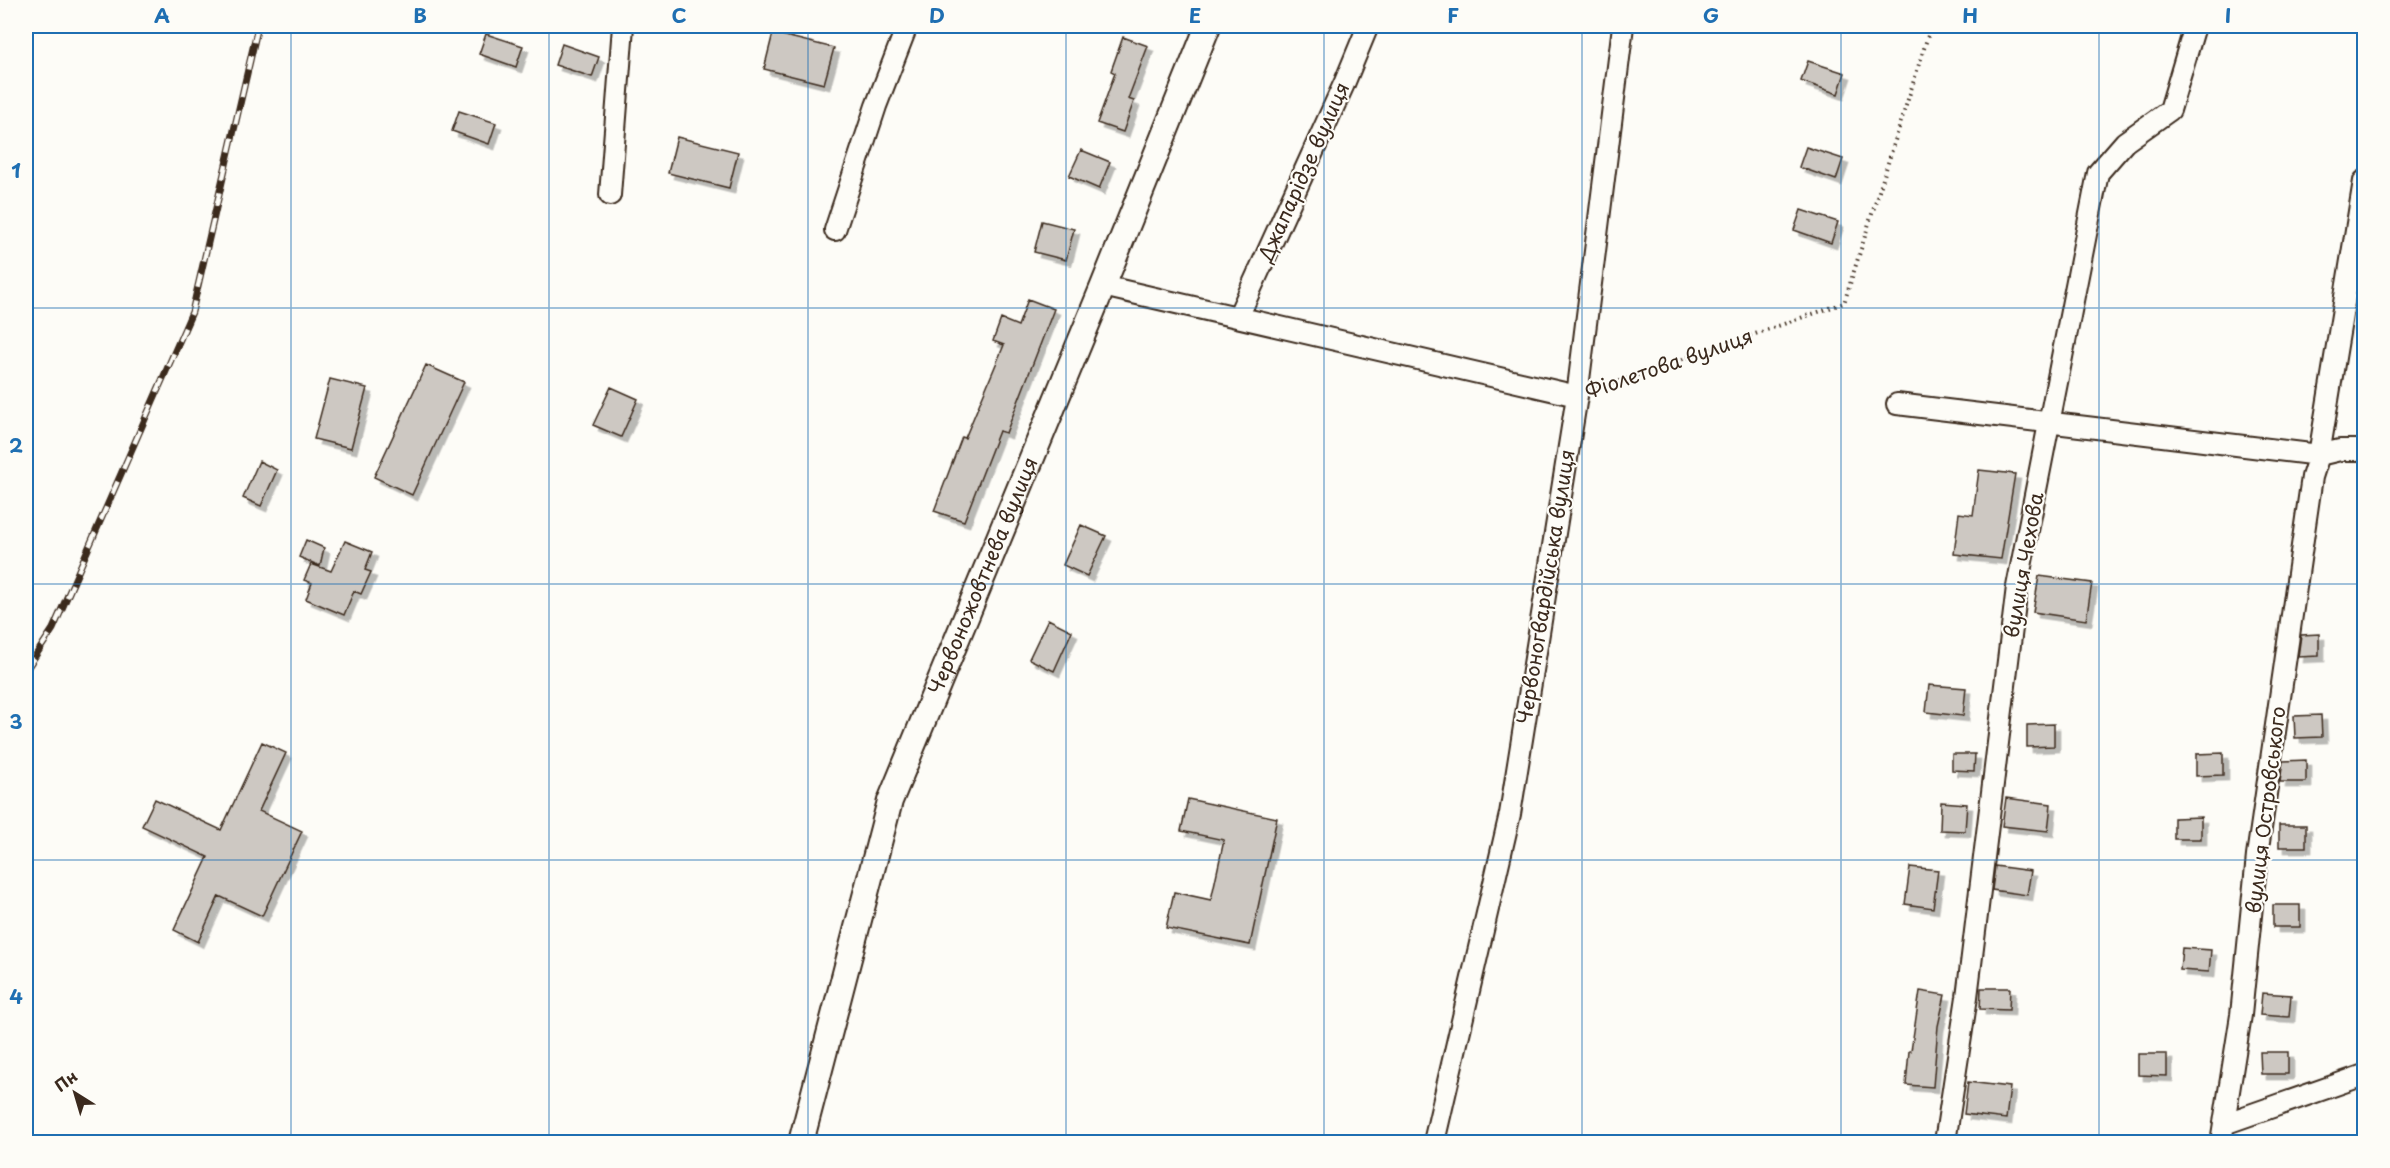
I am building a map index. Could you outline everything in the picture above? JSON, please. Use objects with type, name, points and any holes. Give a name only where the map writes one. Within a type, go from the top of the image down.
[{"type":"street","points":[[610,195],[623,26]]},
{"type":"street","points":[[835,230],[876,106],[907,26]]},
{"type":"street","name":"Червоножовтнева вулиця","points":[[801,1143],[890,801],[1208,26]]},
{"type":"street","name":"Джапарідзе вулиця","points":[[1238,317],[1368,26]]},
{"type":"street","name":"Червоногвардійська вулиця","points":[[1434,1143],[1510,814],[1577,396],[1623,26]]},
{"type":"street","name":"вулиця Чехова","points":[[1946,1143],[1967,997],[2017,587],[2098,173],[2125,142],[2170,110],[2195,26]]},
{"type":"street","name":"вулиця Островського","points":[[2222,1133],[2241,1015],[2258,856],[2312,477],[2319,455],[2364,181]]},
{"type":"street","name":"Фіолетова вулиця","points":[[1103,286],[1577,396]]},
{"type":"street","points":[[1897,404],[2319,455],[2340,450],[2364,450]]},
{"type":"street","points":[[2222,1133],[2364,1075]]},
{"type":"path","name":"Фіолетова вулиця","points":[[1577,396],[1844,303],[1931,26]]},
{"type":"building","points":[[773,33],[834,48],[824,84],[764,69]]},
{"type":"building","points":[[486,34],[523,46],[516,67],[479,54]]},
{"type":"building","points":[[1123,37],[1148,46],[1128,99],[1134,101],[1123,132],[1097,123],[1115,73],[1111,71]]},
{"type":"building","points":[[562,44],[599,57],[592,77],[555,65]]},
{"type":"building","points":[[1808,61],[1845,73],[1838,94],[1801,81]]},
{"type":"building","points":[[459,111],[496,123],[489,144],[452,131]]},
{"type":"building","points":[[677,137],[738,152],[729,188],[668,173]]},
{"type":"building","points":[[1806,147],[1843,159],[1836,180],[1799,167]]},
{"type":"building","points":[[1081,150],[1110,162],[1099,189],[1069,176]]},
{"type":"building","points":[[1801,210],[1838,222],[1831,243],[1794,230]]},
{"type":"building","points":[[1042,221],[1074,229],[1066,260],[1034,252]]},
{"type":"building","points":[[1028,299],[1054,309],[1006,433],[999,431],[964,521],[934,511],[962,437],[965,438],[1004,345],[993,341],[1001,319],[1018,326]]},
{"type":"building","points":[[426,365],[464,382],[412,495],[374,477]]},
{"type":"building","points":[[330,379],[367,388],[351,448],[314,439]]},
{"type":"building","points":[[611,387],[638,399],[621,437],[593,425]]},
{"type":"building","points":[[259,461],[277,470],[261,506],[243,498]]},
{"type":"building","points":[[1979,470],[2015,474],[2001,559],[1954,554],[1959,513],[1973,515]]},
{"type":"building","points":[[1081,525],[1106,536],[1087,576],[1063,565]]},
{"type":"building","points":[[306,540],[324,548],[320,566],[299,557]]},
{"type":"building","points":[[345,541],[372,552],[365,570],[371,572],[361,594],[354,591],[344,615],[306,599],[312,583],[304,580],[311,564],[331,571]]},
{"type":"building","points":[[2039,576],[2092,583],[2086,620],[2033,612]]},
{"type":"building","points":[[1048,619],[1072,631],[1054,671],[1029,659]]},
{"type":"building","points":[[2319,634],[2319,656],[2298,657],[2301,635]]},
{"type":"building","points":[[1929,685],[1966,688],[1963,716],[1926,712]]},
{"type":"building","points":[[2321,715],[2322,737],[2295,738],[2294,716]]},
{"type":"building","points":[[2054,724],[2054,746],[2027,747],[2027,725]]},
{"type":"building","points":[[262,742],[286,753],[259,811],[302,831],[262,916],[219,896],[198,942],[174,930],[208,857],[142,826],[155,799],[221,830]]},
{"type":"building","points":[[2223,753],[2223,775],[2196,776],[2196,754]]},
{"type":"building","points":[[1952,754],[1975,754],[1974,771],[1952,770]]},
{"type":"building","points":[[2306,760],[2306,782],[2280,782],[2283,761]]},
{"type":"building","points":[[2006,798],[2051,804],[2048,831],[2002,826]]},
{"type":"building","points":[[1188,799],[1277,818],[1250,945],[1166,928],[1174,892],[1211,900],[1224,840],[1181,831]]},
{"type":"building","points":[[1941,802],[1967,804],[1965,831],[1940,830]]},
{"type":"building","points":[[2201,817],[2201,839],[2174,839],[2174,818]]},
{"type":"building","points":[[2279,825],[2306,825],[2306,847],[2279,847]]},
{"type":"building","points":[[1995,866],[2031,871],[2027,895],[1992,890]]},
{"type":"building","points":[[1910,867],[1938,870],[1933,908],[1905,904]]},
{"type":"building","points":[[2273,905],[2300,905],[2300,927],[2273,927]]},
{"type":"building","points":[[2182,948],[2211,950],[2209,972],[2180,970]]},
{"type":"building","points":[[1981,988],[2010,988],[2009,1010],[1980,1009]]},
{"type":"building","points":[[1920,991],[1945,995],[1938,1026],[1933,1087],[1906,1085],[1909,1051],[1911,1051]]},
{"type":"building","points":[[2262,993],[2291,995],[2289,1017],[2260,1015]]},
{"type":"building","points":[[2260,1052],[2288,1052],[2288,1074],[2261,1074]]},
{"type":"building","points":[[2138,1054],[2167,1054],[2167,1076],[2138,1075]]},
{"type":"building","points":[[1968,1082],[2010,1087],[2006,1119],[1964,1114]]},
{"type":"railway","points":[[26,670],[53,629],[192,312],[258,26]]}]
